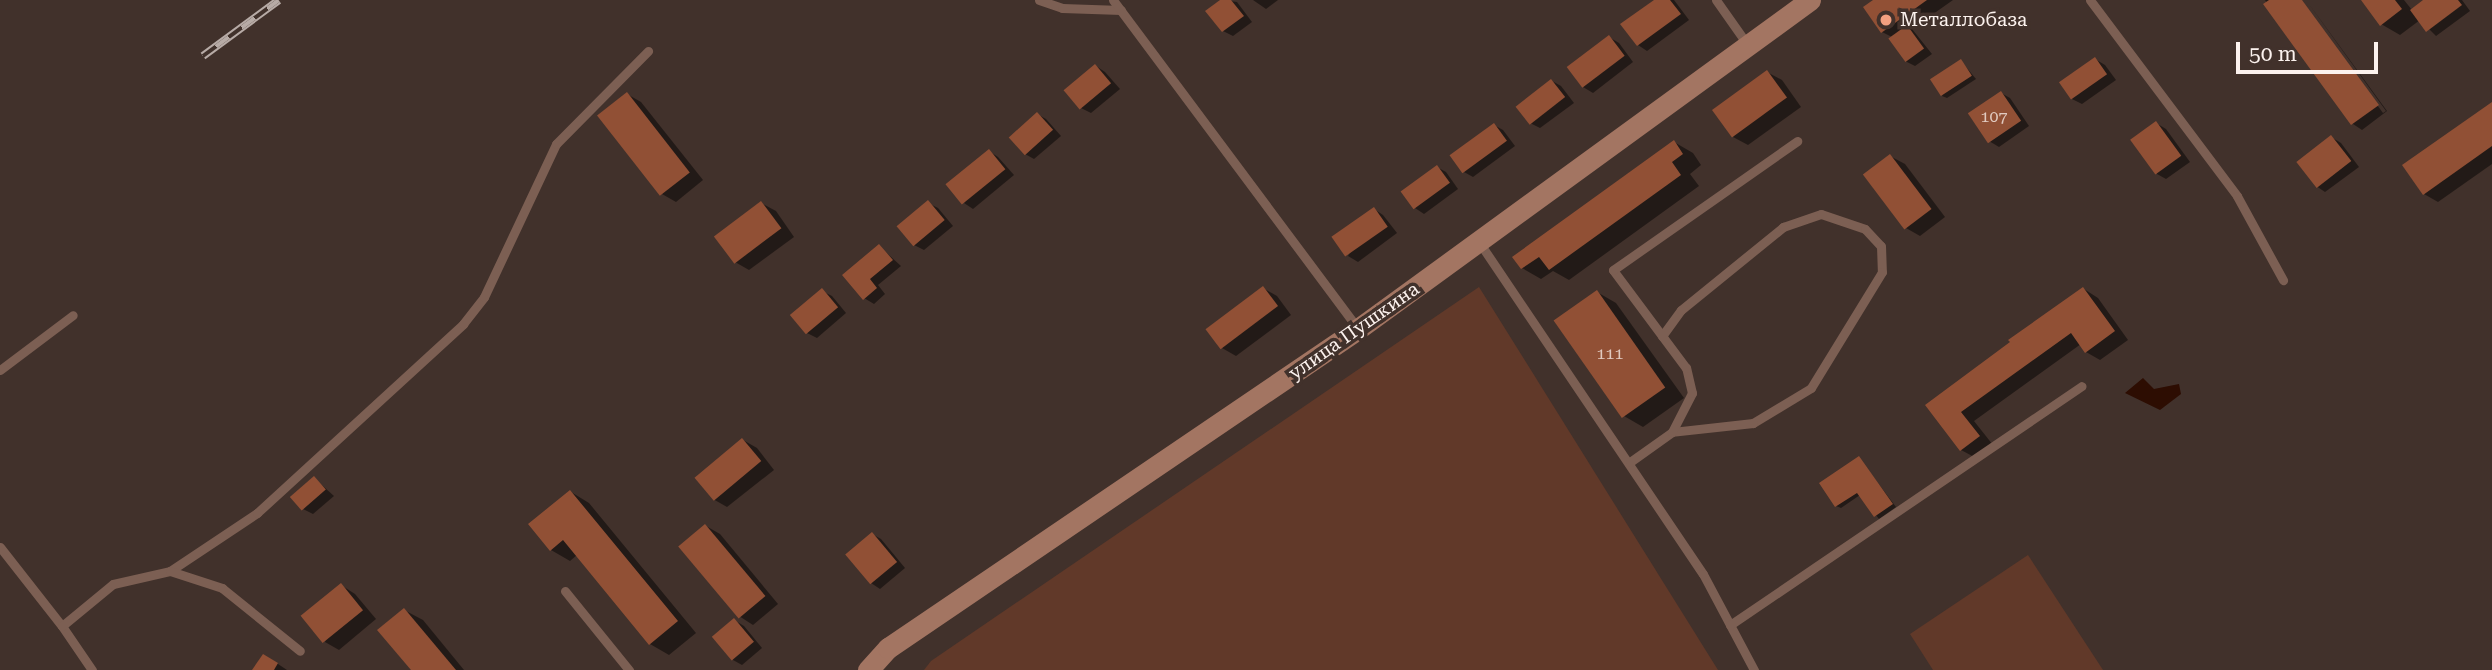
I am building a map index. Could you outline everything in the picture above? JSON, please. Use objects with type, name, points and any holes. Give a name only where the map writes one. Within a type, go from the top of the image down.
[{"type":"main road","name":"улица Пушкина","points":[[868,670],[888,648],[1358,329],[1810,0]]},
{"type":"lane","points":[[1039,0],[1062,8],[1121,10]]},
{"type":"lane","points":[[1113,0],[1358,329]]},
{"type":"lane","points":[[1716,0],[1748,45]]},
{"type":"lane","points":[[2090,0],[2237,197],[2283,280]]},
{"type":"lane","points":[[62,626],[113,584],[170,571],[257,513],[463,324],[484,297],[555,144],[648,51]]},
{"type":"lane","points":[[1630,462],[1672,432],[1692,393],[1686,368],[1613,270],[1797,141]]},
{"type":"lane","points":[[1662,336],[1681,310],[1783,227],[1821,214],[1865,229],[1881,246],[1882,272],[1811,388],[1753,423],[1672,432]]},
{"type":"lane","points":[[1479,242],[1630,462],[1703,574],[1754,670]]},
{"type":"lane","points":[[0,370],[73,315]]},
{"type":"lane","points":[[1730,625],[2082,386]]},
{"type":"lane","points":[[0,547],[62,626],[92,670]]},
{"type":"lane","points":[[170,571],[222,588],[300,652]]},
{"type":"lane","points":[[565,591],[629,670]]},
{"type":"shaded area","points":[[1479,287],[1718,670],[924,670],[931,661]]},
{"type":"shaded area","points":[[2143,378],[2154,389],[2179,384],[2181,394],[2160,410],[2125,393]]},
{"type":"shaded area","points":[[2028,555],[2103,670],[1933,670],[1910,634]]},
{"type":"building","points":[[1220,0],[1231,0],[1244,16],[1222,32],[1205,11]]},
{"type":"building","points":[[1654,0],[1670,0],[1681,14],[1637,46],[1620,24]]},
{"type":"building","name":"Металлобаза","points":[[1873,0],[1927,0],[1881,33],[1863,7]]},
{"type":"building","points":[[2269,0],[2302,0],[2379,105],[2351,125],[2263,4]]},
{"type":"building","points":[[2361,0],[2395,0],[2402,9],[2380,26]]},
{"type":"building","points":[[2423,0],[2458,0],[2462,5],[2426,32],[2410,10]]},
{"type":"building","points":[[1907,25],[1924,48],[1905,62],[1888,39]]},
{"type":"building","points":[[1609,35],[1625,56],[1582,88],[1567,67]]},
{"type":"building","points":[[2095,57],[2107,74],[2071,99],[2059,82]]},
{"type":"building","points":[[1961,59],[1972,76],[1941,96],[1930,79]]},
{"type":"building","points":[[1095,64],[1111,83],[1080,110],[1064,90]]},
{"type":"building","points":[[1767,70],[1787,98],[1732,137],[1712,110]]},
{"type":"building","points":[[1551,79],[1565,97],[1530,125],[1516,107]]},
{"type":"building","points":[[2001,91],[2021,121],[1988,143],[1968,113]]},
{"type":"building","points":[[627,92],[690,172],[660,196],[597,115]]},
{"type":"building","points":[[2492,102],[2492,146],[2423,195],[2402,165]]},
{"type":"building","points":[[1037,112],[1053,130],[1025,155],[1009,137]]},
{"type":"building","points":[[2156,121],[2181,156],[2155,175],[2130,140]]},
{"type":"building","points":[[1494,123],[1507,141],[1462,173],[1450,155]]},
{"type":"building","points":[[2331,135],[2351,161],[2317,188],[2296,162]]},
{"type":"building","points":[[1674,140],[1683,154],[1672,162],[1681,175],[1549,270],[1539,257],[1521,269],[1512,257]]},
{"type":"building","points":[[989,149],[1005,169],[962,204],[945,184]]},
{"type":"building","points":[[1890,154],[1932,209],[1904,230],[1863,174]]},
{"type":"building","points":[[1437,165],[1450,183],[1414,209],[1401,191]]},
{"type":"building","points":[[928,200],[945,220],[913,246],[897,226]]},
{"type":"building","points":[[761,201],[781,228],[734,264],[714,237]]},
{"type":"building","points":[[1374,207],[1388,227],[1345,256],[1331,237]]},
{"type":"building","points":[[879,244],[893,260],[870,279],[877,288],[863,300],[842,275]]},
{"type":"building","points":[[1263,286],[1278,306],[1221,349],[1205,329]]},
{"type":"building","points":[[2083,287],[2115,331],[2085,353],[2071,333],[1961,412],[1980,436],[1960,451],[1925,405],[2010,342],[2008,340]]},
{"type":"building","points":[[822,288],[838,307],[806,334],[790,315]]},
{"type":"building","points":[[1597,290],[1665,387],[1622,418],[1554,320]]},
{"type":"building","points":[[742,438],[761,461],[714,501],[695,478]]},
{"type":"building","points":[[1859,456],[1893,504],[1874,517],[1857,493],[1835,507],[1819,483]]},
{"type":"building","points":[[314,476],[326,490],[302,511],[290,497]]},
{"type":"building","points":[[570,490],[678,621],[649,645],[563,540],[550,551],[528,524]]},
{"type":"building","points":[[705,524],[765,596],[739,619],[678,546]]},
{"type":"building","points":[[872,532],[897,562],[870,584],[845,554]]},
{"type":"building","points":[[341,583],[363,610],[323,643],[301,616]]},
{"type":"building","points":[[404,608],[456,670],[411,670],[377,630]]},
{"type":"building","points":[[734,618],[754,642],[732,660],[712,637]]},
{"type":"building","points":[[263,654],[278,663],[274,670],[252,670]]},
{"type":"railway","points":[[203,56],[279,0]]},
{"type":"place","name":"Металлобаза","points":[[1886,20]]}]
